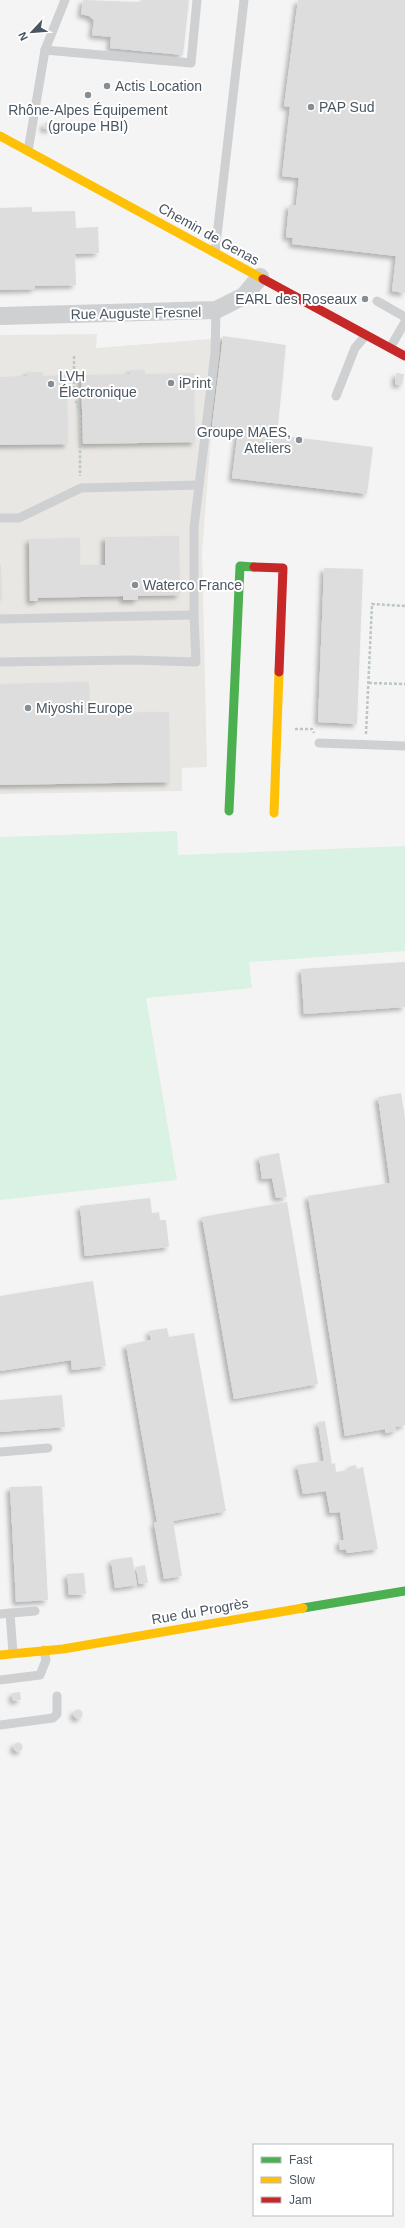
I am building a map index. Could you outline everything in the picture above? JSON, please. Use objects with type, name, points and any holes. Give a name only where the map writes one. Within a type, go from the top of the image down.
[{"type":"street","name":"Chemin de Genas","points":[[0,136],[405,356]]},
{"type":"street","name":"Rue Auguste Fresnel","points":[[0,316],[216,310],[244,296],[260,277]]},
{"type":"street","points":[[229,811],[240,566],[283,568],[274,813]]},
{"type":"street","name":"Rue du Progrès","points":[[0,1655],[44,1650],[405,1591]]},
{"type":"lane","points":[[28,151],[45,50],[66,0]]},
{"type":"lane","points":[[45,50],[191,63],[197,0]]},
{"type":"lane","points":[[215,253],[244,0]]},
{"type":"lane","points":[[376,301],[405,317]]},
{"type":"lane","points":[[0,662],[133,660],[196,662],[194,615],[194,527],[215,353],[216,310]]},
{"type":"lane","points":[[390,348],[405,322]]},
{"type":"lane","points":[[336,396],[355,348],[366,335]]},
{"type":"lane","points":[[0,518],[19,518],[81,488],[199,485]]},
{"type":"lane","points":[[0,619],[194,615]]},
{"type":"lane","points":[[319,743],[405,746]]},
{"type":"lane","points":[[0,1452],[48,1448]]},
{"type":"lane","points":[[0,1614],[35,1611]]},
{"type":"lane","points":[[10,1613],[14,1654]]},
{"type":"lane","points":[[0,1680],[40,1675],[46,1660],[44,1650]]},
{"type":"lane","points":[[0,1725],[53,1718],[57,1714],[57,1696]]},
{"type":"path","points":[[74,356],[74,392],[80,416],[81,488]]},
{"type":"path","points":[[366,745],[372,604],[405,606]]},
{"type":"path","points":[[368,683],[405,684]]},
{"type":"shaded area","points":[[97,334],[96,348],[223,338],[212,426],[202,551],[207,767],[182,768],[182,791],[0,794],[0,335]]},
{"type":"green space","points":[[177,831],[178,855],[405,846],[405,951],[249,962],[252,988],[146,998],[177,1180],[0,1200],[0,837]]},
{"type":"building","points":[[83,0],[140,2],[141,0],[189,0],[183,55],[110,48],[111,37],[92,35],[94,20],[89,16],[81,14]]},
{"type":"building","points":[[298,0],[405,0],[405,293],[392,291],[396,256],[292,244],[293,238],[286,237],[289,205],[296,205],[299,178],[282,176],[290,107],[284,106]]},
{"type":"building","points":[[45,122],[52,124],[50,130],[43,128]]},
{"type":"building","points":[[32,207],[32,212],[75,211],[76,228],[98,227],[99,253],[75,254],[76,285],[35,286],[35,289],[0,290],[0,208]]},
{"type":"building","points":[[223,336],[286,345],[277,435],[373,447],[367,494],[232,478],[238,431],[212,426]]},
{"type":"building","points":[[130,370],[145,370],[145,374],[194,373],[195,442],[83,444],[81,375],[130,374]]},
{"type":"building","points":[[27,372],[43,372],[43,376],[67,375],[68,444],[0,445],[0,377],[27,376]]},
{"type":"building","points":[[396,373],[404,374],[402,385],[395,384]]},
{"type":"building","points":[[179,536],[180,595],[138,596],[138,600],[123,600],[123,596],[38,598],[38,601],[30,601],[29,539],[80,538],[80,565],[105,565],[105,537]]},
{"type":"building","points":[[1,565],[2,598],[0,598]]},
{"type":"building","points":[[324,568],[363,569],[357,724],[318,722]]},
{"type":"building","points":[[89,682],[90,713],[169,712],[170,782],[0,785],[0,684]]},
{"type":"building","points":[[405,962],[405,1007],[304,1014],[301,969]]},
{"type":"building","points":[[401,1093],[405,1118],[405,1425],[396,1427],[396,1431],[385,1433],[385,1429],[345,1436],[308,1196],[390,1183],[378,1097]]},
{"type":"building","points":[[279,1153],[287,1197],[276,1198],[272,1178],[262,1179],[259,1157]]},
{"type":"building","points":[[150,1198],[152,1213],[159,1212],[160,1220],[166,1220],[169,1247],[85,1256],[80,1206]]},
{"type":"building","points":[[287,1202],[318,1384],[234,1399],[202,1217]]},
{"type":"building","points":[[93,1281],[106,1366],[72,1370],[71,1360],[0,1371],[0,1296]]},
{"type":"building","points":[[167,1328],[169,1337],[194,1333],[226,1511],[173,1521],[182,1576],[164,1579],[154,1523],[157,1522],[126,1345],[151,1340],[149,1331]]},
{"type":"building","points":[[62,1395],[65,1427],[0,1432],[0,1400]]},
{"type":"building","points":[[325,1421],[332,1464],[335,1463],[336,1472],[350,1470],[350,1466],[356,1465],[357,1469],[363,1467],[378,1549],[347,1553],[346,1549],[340,1550],[339,1541],[344,1540],[340,1512],[330,1513],[326,1491],[303,1494],[297,1465],[324,1461],[318,1422]]},
{"type":"building","points":[[42,1486],[48,1600],[16,1602],[10,1487]]},
{"type":"building","points":[[132,1557],[137,1585],[115,1588],[111,1560]]},
{"type":"building","points":[[145,1565],[148,1583],[139,1584],[136,1567]]},
{"type":"building","points":[[84,1573],[86,1594],[69,1595],[67,1574]]},
{"type":"building","points":[[20,1692],[21,1700],[13,1701],[12,1693]]},
{"type":"building","points":[[78,1709],[83,1714],[78,1719],[73,1714]]},
{"type":"building","points":[[18,1742],[23,1747],[18,1752],[13,1747]]},
{"type":"traffic: fast","points":[[229,811],[240,566],[254,567]]},
{"type":"traffic: fast","points":[[303,1608],[405,1591]]},
{"type":"traffic: slow","points":[[0,136],[263,279]]},
{"type":"traffic: slow","points":[[274,813],[279,672]]},
{"type":"traffic: slow","points":[[0,1655],[63,1649],[303,1608]]},
{"type":"traffic: jam","points":[[263,279],[405,356]]},
{"type":"traffic: jam","points":[[254,567],[283,568],[279,672]]},
{"type":"place","name":"Actis Location","points":[[107,86]]},
{"type":"place","name":"Rhône-Alpes Équipement (groupe HBI)","points":[[88,95]]},
{"type":"place","name":"PAP Sud","points":[[311,107]]},
{"type":"place","name":"EARL des Roseaux","points":[[365,299]]},
{"type":"place","name":"iPrint","points":[[171,383]]},
{"type":"place","name":"LVH Électronique","points":[[51,384]]},
{"type":"place","name":"Groupe MAES, Ateliers","points":[[299,440]]},
{"type":"place","name":"Waterco France","points":[[135,585]]},
{"type":"place","name":"Miyoshi Europe","points":[[28,708]]}]
